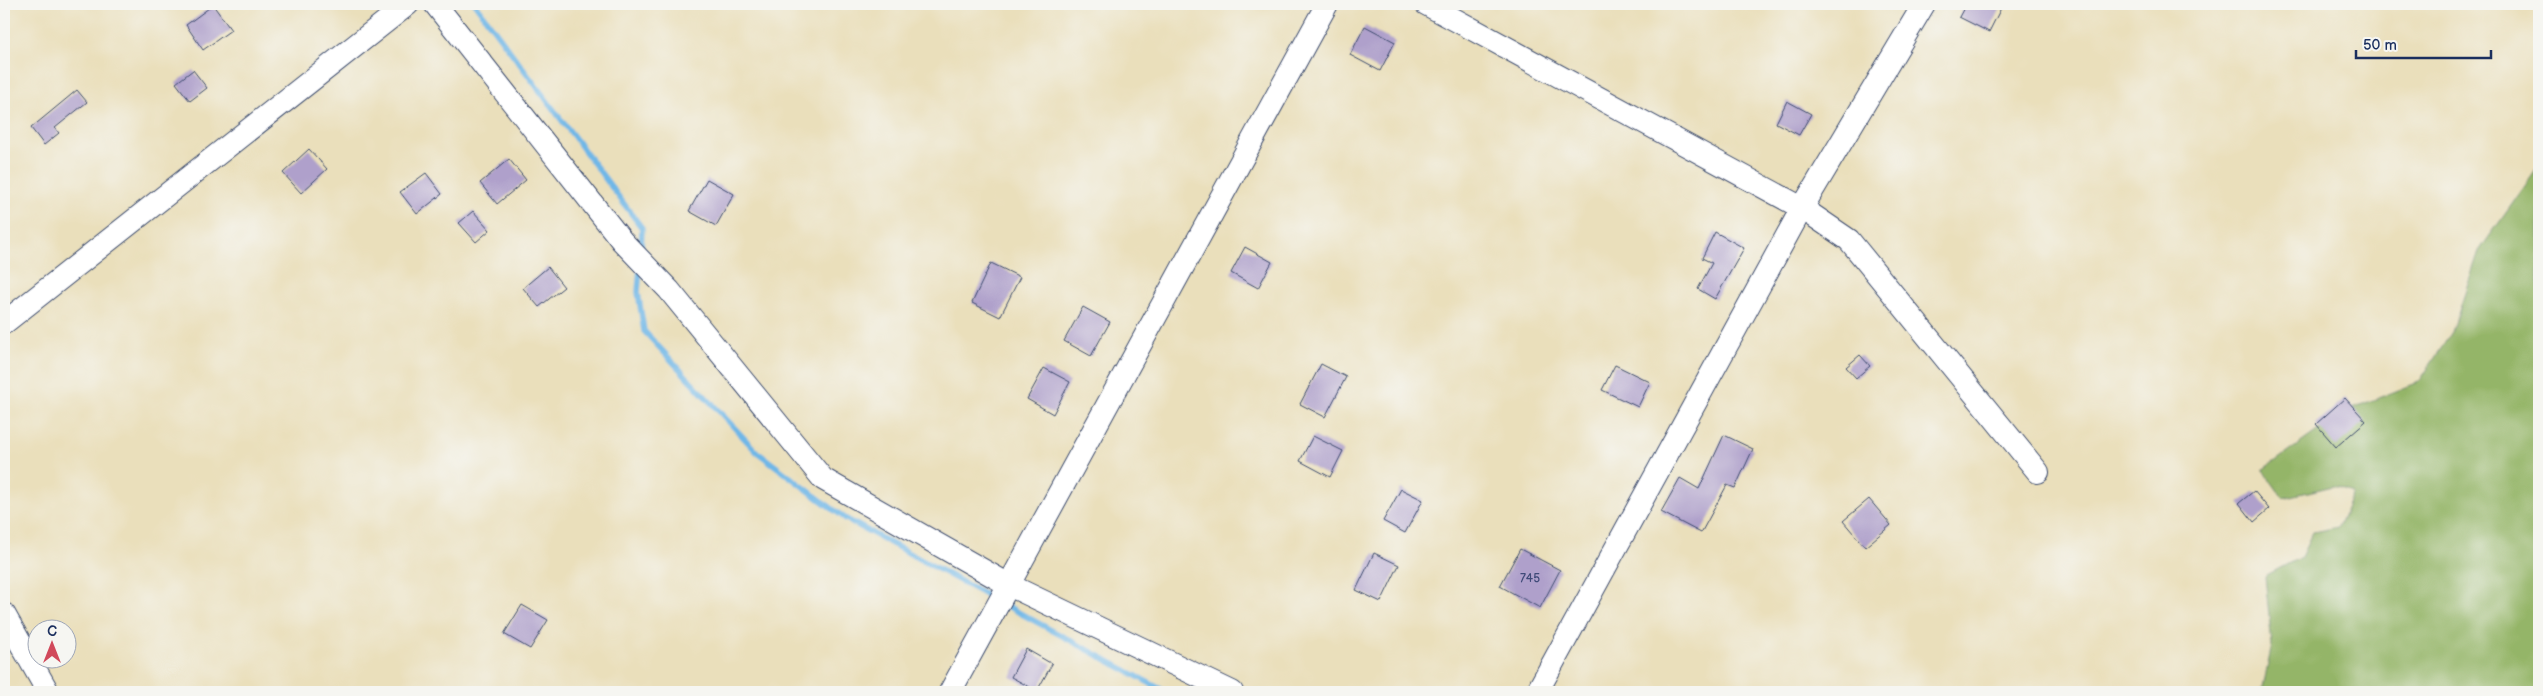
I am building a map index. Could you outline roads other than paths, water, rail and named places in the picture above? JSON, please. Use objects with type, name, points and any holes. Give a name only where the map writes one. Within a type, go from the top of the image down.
[{"type":"street","points":[[4,323],[408,4]]},
{"type":"street","points":[[435,4],[622,241],[669,290],[823,479],[1009,585],[1232,692]]},
{"type":"street","points":[[950,692],[1327,4]]},
{"type":"street","points":[[1426,4],[1802,208],[1849,240],[2038,472]]},
{"type":"street","points":[[1537,692],[1802,208],[1924,4]]},
{"type":"street","points":[[4,614],[48,692]]},
{"type":"waterway","points":[[475,4],[642,228],[641,251]]},
{"type":"waterway","points":[[640,268],[638,292],[644,331],[757,452],[846,519],[995,600]]},
{"type":"waterway","points":[[1003,604],[1166,692]]}]
